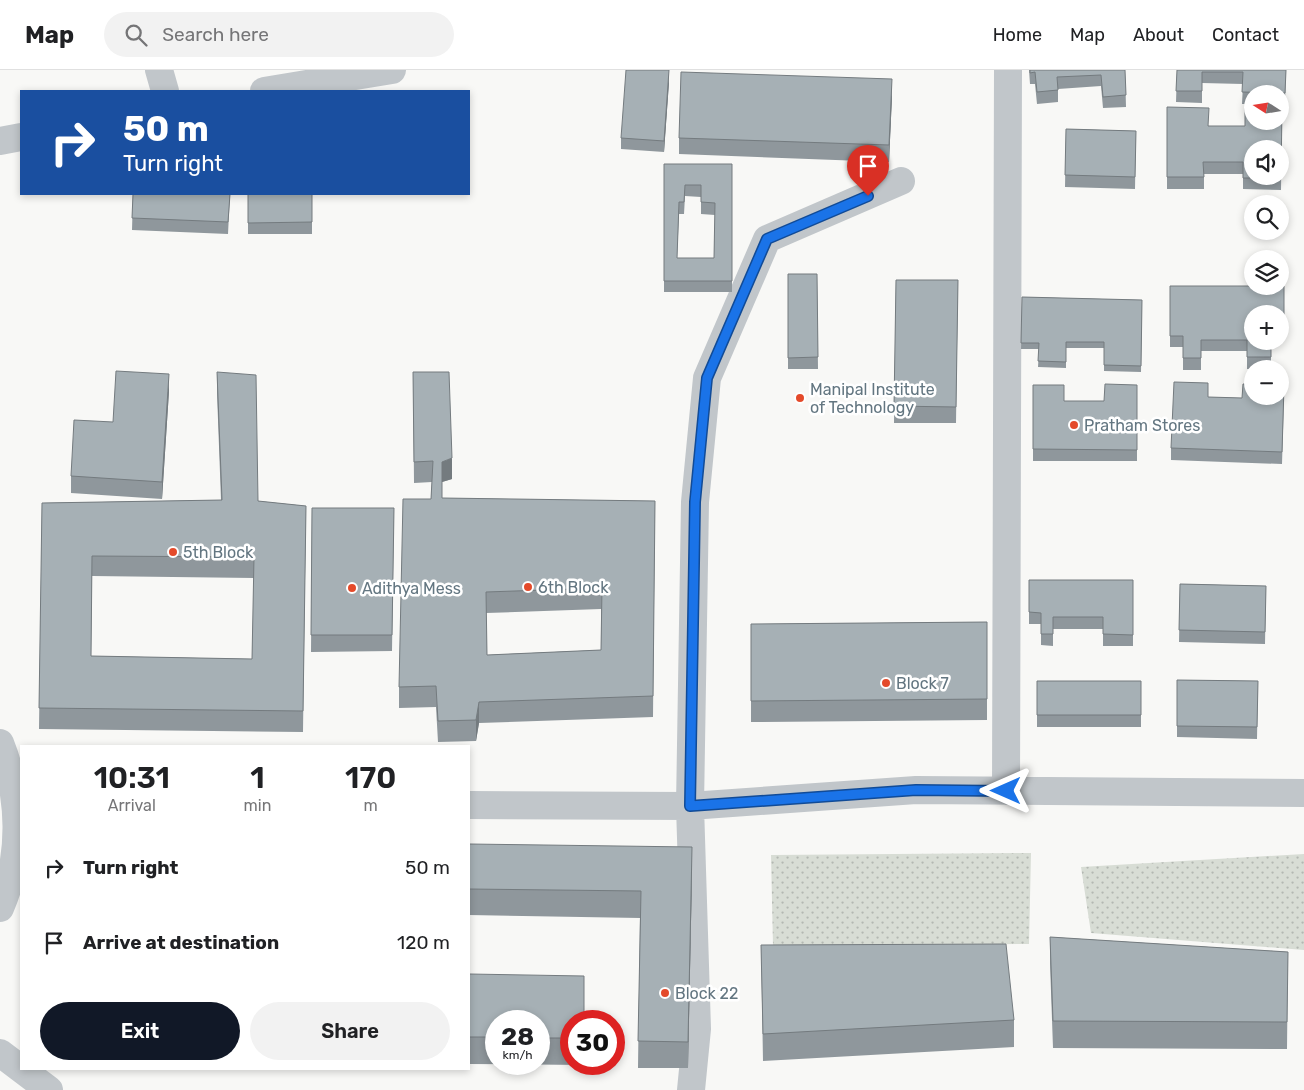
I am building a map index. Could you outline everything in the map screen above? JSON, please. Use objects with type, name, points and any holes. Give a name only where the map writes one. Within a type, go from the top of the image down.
[{"type":"street","points":[[159,70],[165,90]]},
{"type":"street","points":[[270,90],[392,70]]},
{"type":"street","points":[[1006,791],[1008,70]]},
{"type":"street","points":[[0,141],[20,137]]},
{"type":"street","points":[[691,1090],[697,1030],[690,806],[695,502],[707,378],[767,239],[901,181]]},
{"type":"street","points":[[0,743],[18,801],[16,849],[9,884],[0,908]]},
{"type":"street","points":[[470,805],[690,806],[916,790],[1304,793]]},
{"type":"street","points":[[0,1053],[20,1068]]},
{"type":"street","points":[[23,1070],[49,1090]]},
{"type":"shaded area","points":[[1031,853],[1029,944],[773,946],[771,855]]},
{"type":"shaded area","points":[[1304,854],[1304,950],[1091,933],[1081,867]]},
{"type":"building","points":[[626,70],[669,70],[664,141],[621,138]]},
{"type":"building","points":[[1030,70],[1125,70],[1126,95],[1103,97],[1101,75],[1057,77],[1058,90],[1037,92],[1035,72],[1030,73]]},
{"type":"building","points":[[1177,70],[1286,70],[1285,85],[1244,85],[1244,92],[1242,92],[1243,72],[1202,72],[1202,91],[1176,91]]},
{"type":"building","points":[[681,72],[892,79],[889,145],[679,138]]},
{"type":"building","points":[[1167,107],[1209,108],[1208,126],[1244,126],[1244,130],[1282,130],[1282,140],[1244,140],[1244,178],[1243,162],[1203,162],[1204,177],[1167,177]]},
{"type":"building","points":[[1066,129],[1136,131],[1135,177],[1065,175]]},
{"type":"building","points":[[664,164],[732,164],[732,281],[664,281]],"holes":[[[685,185],[701,185],[701,202],[715,203],[714,258],[677,258],[679,202],[684,202]]]},
{"type":"building","points":[[133,195],[230,195],[228,222],[132,218]]},
{"type":"building","points":[[248,195],[312,195],[312,222],[248,223]]},
{"type":"building","points":[[788,274],[817,274],[818,357],[788,358]]},
{"type":"building","points":[[896,280],[958,280],[956,407],[894,406]]},
{"type":"building","points":[[1170,286],[1244,286],[1244,295],[1284,295],[1284,305],[1244,305],[1244,340],[1201,340],[1201,358],[1183,358],[1183,336],[1170,336]]},
{"type":"building","points":[[1022,297],[1142,300],[1141,366],[1104,365],[1104,342],[1066,342],[1066,362],[1038,361],[1039,343],[1021,343]]},
{"type":"building","points":[[1247,350],[1271,350],[1271,357],[1247,357]]},
{"type":"building","points":[[116,371],[169,374],[162,482],[71,476],[74,420],[113,422]]},
{"type":"building","name":"5th Block","points":[[217,372],[256,375],[258,501],[306,506],[303,711],[39,708],[42,503],[222,500]],"holes":[[[92,556],[254,557],[252,659],[91,656]]]},
{"type":"building","name":"6th Block","points":[[413,372],[449,372],[452,458],[442,462],[442,498],[655,501],[653,696],[479,702],[476,720],[438,721],[436,686],[399,687],[403,499],[431,499],[433,461],[414,462]],"holes":[[[602,588],[601,650],[487,655],[486,592]]]},
{"type":"building","points":[[1174,382],[1208,383],[1208,397],[1242,398],[1244,384],[1244,405],[1283,405],[1282,452],[1171,448]]},
{"type":"building","points":[[1105,384],[1137,385],[1137,450],[1033,449],[1033,385],[1064,385],[1064,401],[1104,401]]},
{"type":"building","name":"Adithya Mess","points":[[312,508],[394,508],[392,635],[311,635]]},
{"type":"building","points":[[1029,580],[1133,580],[1133,635],[1103,634],[1103,617],[1053,617],[1053,634],[1041,634],[1041,613],[1029,612]]},
{"type":"building","points":[[1180,584],[1266,586],[1265,632],[1179,630]]},
{"type":"building","points":[[987,622],[987,699],[751,701],[751,624]]},
{"type":"building","points":[[1177,680],[1258,681],[1257,727],[1177,726]]},
{"type":"building","points":[[1037,681],[1141,681],[1141,715],[1037,715]]},
{"type":"building","name":"Block 22","points":[[470,844],[692,847],[688,1042],[638,1041],[641,891],[470,889]]},
{"type":"building","points":[[1050,937],[1288,952],[1287,1022],[1053,1021]]},
{"type":"building","points":[[1006,944],[1014,1020],[763,1034],[761,945]]},
{"type":"building","points":[[470,974],[584,976],[584,1010],[560,1010],[560,1038],[550,1038],[550,1010],[485,1010],[485,1037],[470,1037]]},
{"type":"place","name":"Manipal Institute of Technology","points":[[800,398]]},
{"type":"place","name":"Pratham Stores","points":[[1074,425]]},
{"type":"place","name":"5th Block","points":[[173,552]]},
{"type":"place","name":"6th Block","points":[[528,587]]},
{"type":"place","name":"Adithya Mess","points":[[352,588]]},
{"type":"place","name":"Block 7","points":[[886,683]]},
{"type":"place","name":"Block 22","points":[[665,993]]},
{"type":"route","points":[[868,196],[767,239],[707,378],[695,502],[690,806],[916,790],[1006,791]]}]
